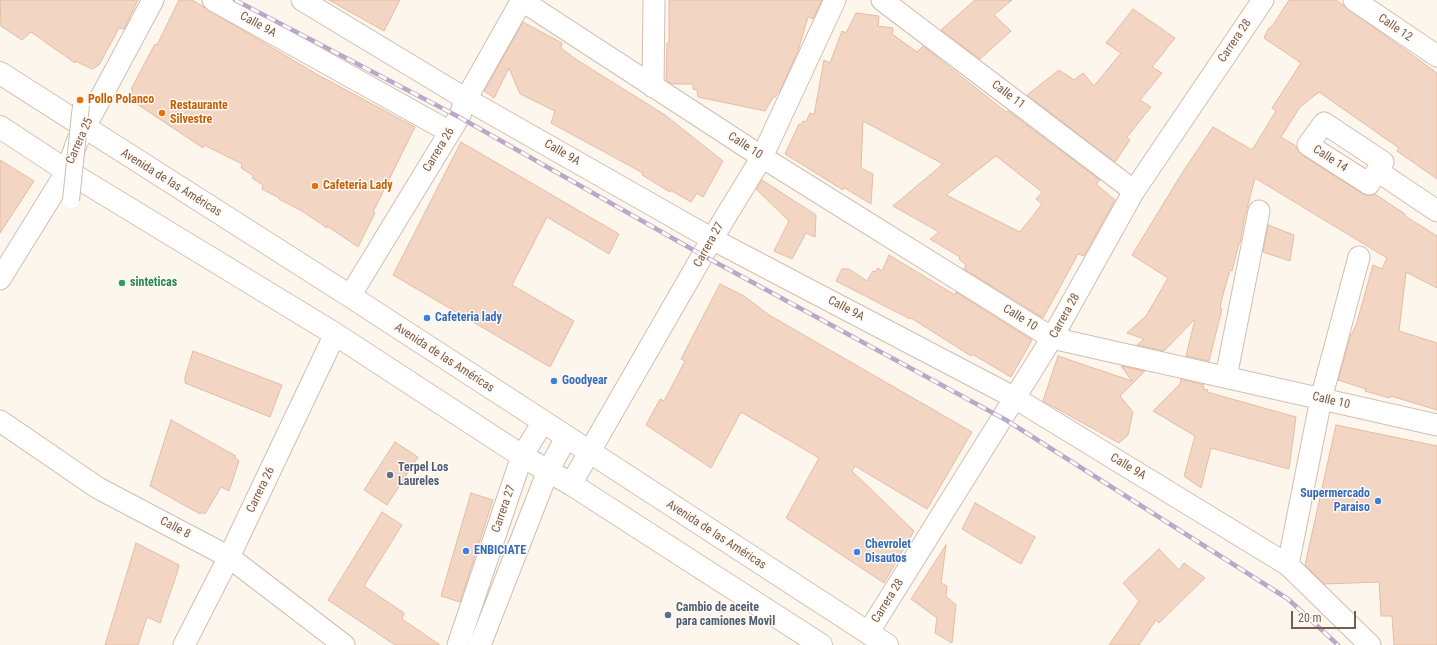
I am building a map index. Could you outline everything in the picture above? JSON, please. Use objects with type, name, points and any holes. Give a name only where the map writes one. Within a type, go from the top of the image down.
[{"type":"main road","name":"Avenida de las Américas","points":[[0,73],[350,296],[886,645]]},
{"type":"main road","points":[[0,127],[67,171],[335,334],[522,456],[571,484],[820,645]]},
{"type":"street","name":"Carrera 25","points":[[0,279],[67,171],[85,128],[153,0]]},
{"type":"street","name":"Calle 9A","points":[[212,0],[450,132]]},
{"type":"street","name":"Calle 9A","points":[[302,0],[466,99],[712,239],[1015,398],[1288,565],[1370,645]]},
{"type":"street","name":"Carrera 26","points":[[350,296],[459,117],[466,99],[522,0]]},
{"type":"street","name":"Calle 10","points":[[522,0],[762,157],[1052,338],[1437,425]]},
{"type":"street","points":[[653,87],[654,0]]},
{"type":"street","name":"Carrera 27","points":[[571,484],[712,239],[762,157],[835,0]]},
{"type":"street","name":"Calle 11","points":[[882,0],[1134,191]]},
{"type":"street","name":"Carrera 28","points":[[868,633],[1052,338],[1134,191],[1263,0]]},
{"type":"street","name":"Calle 12","points":[[1354,0],[1437,56]]},
{"type":"street","points":[[71,200],[81,105]]},
{"type":"street","points":[[1379,172],[1437,211]]},
{"type":"street","points":[[1226,377],[1259,211]]},
{"type":"street","points":[[1288,565],[1320,399],[1359,257]]},
{"type":"street","name":"Carrera 26","points":[[184,645],[229,557],[335,334]]},
{"type":"street","name":"Calle 8","points":[[0,421],[98,488],[229,557],[344,645]]},
{"type":"street","name":"Carrera 27","points":[[458,645],[522,456],[543,422]]},
{"type":"street","points":[[480,645],[548,470],[566,438]]},
{"type":"building","points":[[0,0],[138,0],[124,29],[119,28],[99,65],[92,69],[75,61],[75,63],[31,32],[22,40],[1,26]]},
{"type":"building","points":[[179,0],[192,0],[318,75],[415,127],[373,212],[375,213],[358,247],[327,226],[327,228],[302,211],[262,189],[263,185],[252,178],[254,176],[241,168],[242,164],[204,145],[203,148],[128,98],[133,89],[131,89],[155,44],[157,45]]},
{"type":"building","points":[[329,0],[400,0],[384,31]]},
{"type":"building","points":[[669,0],[822,0],[813,19],[808,17],[798,51],[780,91],[775,97],[774,96],[765,111],[698,97],[697,90],[693,89],[693,84],[672,84],[666,80],[667,43],[669,43]]},
{"type":"building","points":[[975,0],[1012,0],[994,15],[1011,31],[980,59],[941,30]]},
{"type":"building","points":[[1289,0],[1336,0],[1437,73],[1437,179],[1397,151],[1399,148],[1319,92],[1300,107],[1281,137],[1296,146],[1302,155],[1363,194],[1369,196],[1375,194],[1405,214],[1405,216],[1437,236],[1437,288],[1406,272],[1399,331],[1437,343],[1437,410],[1391,396],[1390,398],[1365,391],[1366,389],[1338,380],[1351,334],[1357,322],[1373,265],[1382,269],[1387,258],[1255,178],[1240,243],[1232,271],[1230,270],[1224,291],[1220,307],[1222,309],[1209,361],[1186,356],[1195,319],[1164,351],[1137,345],[1144,339],[1127,333],[1146,316],[1168,278],[1132,255],[1184,170],[1213,127],[1252,150],[1276,111],[1272,108],[1301,63],[1264,38],[1268,29],[1273,25]]},
{"type":"building","points":[[1133,9],[1175,38],[1152,67],[1162,73],[1140,100],[1151,107],[1127,137],[1130,140],[1115,162],[1027,95],[1059,70],[1074,80],[1083,73],[1094,86],[1121,53],[1106,43]]},
{"type":"building","points":[[856,13],[879,16],[878,26],[893,28],[892,34],[917,52],[923,46],[1006,112],[1008,111],[1100,180],[1096,184],[1115,200],[1084,256],[1078,254],[1043,318],[964,269],[966,265],[959,259],[960,257],[930,239],[939,232],[893,206],[943,164],[863,121],[861,168],[873,174],[871,204],[843,187],[843,190],[785,154],[799,124],[801,125],[803,121],[806,122],[810,113],[814,115],[824,60],[830,63],[842,31],[846,33]],"holes":[[[996,156],[1042,192],[1036,199],[1042,204],[1020,232],[946,195]]]},
{"type":"building","points":[[523,22],[562,43],[561,48],[577,60],[665,115],[723,161],[703,197],[697,193],[691,202],[670,190],[670,192],[642,175],[643,173],[551,123],[555,111],[520,94],[509,68],[494,98],[484,91]]},
{"type":"building","points":[[461,142],[619,234],[609,254],[547,217],[512,285],[574,321],[550,367],[393,275]]},
{"type":"building","points":[[0,160],[34,181],[0,233]]},
{"type":"building","points":[[762,180],[816,215],[815,237],[806,233],[792,259],[774,251],[789,221],[756,189]]},
{"type":"building","points":[[1268,225],[1294,235],[1290,261],[1263,252]]},
{"type":"building","points":[[889,255],[955,295],[956,292],[1032,340],[1011,377],[972,354],[971,356],[911,318],[910,319],[836,281],[842,269],[849,269],[867,281],[873,271],[875,272],[878,268],[882,271]]},
{"type":"building","points":[[720,284],[744,296],[769,315],[972,432],[927,509],[855,466],[852,471],[914,531],[884,583],[786,518],[819,458],[741,412],[711,468],[646,425],[660,399],[664,401],[685,361],[681,359]]},
{"type":"building","points":[[193,351],[282,385],[270,417],[185,383],[185,377]]},
{"type":"building","points":[[1058,356],[1132,381],[1121,366],[1145,371],[1120,396],[1133,412],[1128,435],[1119,443],[1043,401]]},
{"type":"building","points":[[1181,379],[1204,385],[1203,389],[1208,390],[1207,392],[1296,417],[1289,469],[1211,448],[1201,488],[1184,476],[1195,436],[1153,411],[1180,384]]},
{"type":"building","points":[[171,420],[236,456],[235,458],[239,461],[229,491],[221,487],[205,514],[201,512],[200,514],[150,486]]},
{"type":"building","name":"Supermercado Paraiso","points":[[1336,425],[1437,446],[1437,645],[1394,645],[1392,616],[1381,616],[1379,582],[1324,584],[1305,565]]},
{"type":"building","name":"Terpel Los Laureles","points":[[395,442],[418,457],[387,505],[364,490]]},
{"type":"building","points":[[471,493],[493,500],[460,602],[441,596]]},
{"type":"building","points":[[975,503],[1035,537],[1021,564],[962,529]]},
{"type":"building","points":[[382,512],[402,525],[364,586],[404,613],[402,619],[440,645],[395,645],[328,600]]},
{"type":"building","points":[[136,543],[179,565],[177,573],[160,623],[147,617],[138,645],[105,645]]},
{"type":"building","points":[[946,545],[941,583],[947,586],[946,596],[956,605],[952,643],[935,633],[937,618],[911,599]]},
{"type":"building","points":[[1159,549],[1179,570],[1184,563],[1205,578],[1159,623],[1156,620],[1139,645],[1109,645],[1139,601],[1123,583]]},
{"type":"railway","points":[[235,0],[459,117],[704,256],[1006,420],[1288,599],[1338,645]]},
{"type":"place","name":"Pollo Polanco","points":[[80,100]]},
{"type":"place","name":"Restaurante Silvestre","points":[[162,113]]},
{"type":"place","name":"Cafeteria Lady","points":[[315,186]]},
{"type":"place","name":"sinteticas","points":[[122,283]]},
{"type":"place","name":"Cafeteria lady","points":[[427,318]]},
{"type":"place","name":"Goodyear","points":[[554,381]]},
{"type":"place","name":"Terpel Los Laureles","points":[[390,475]]},
{"type":"place","name":"Supermercado Paraiso","points":[[1378,501]]},
{"type":"place","name":"ENBICIATE","points":[[466,551]]},
{"type":"place","name":"Chevrolet Disautos","points":[[857,552]]},
{"type":"place","name":"Cambio de aceite para camiones Movil","points":[[668,615]]}]
